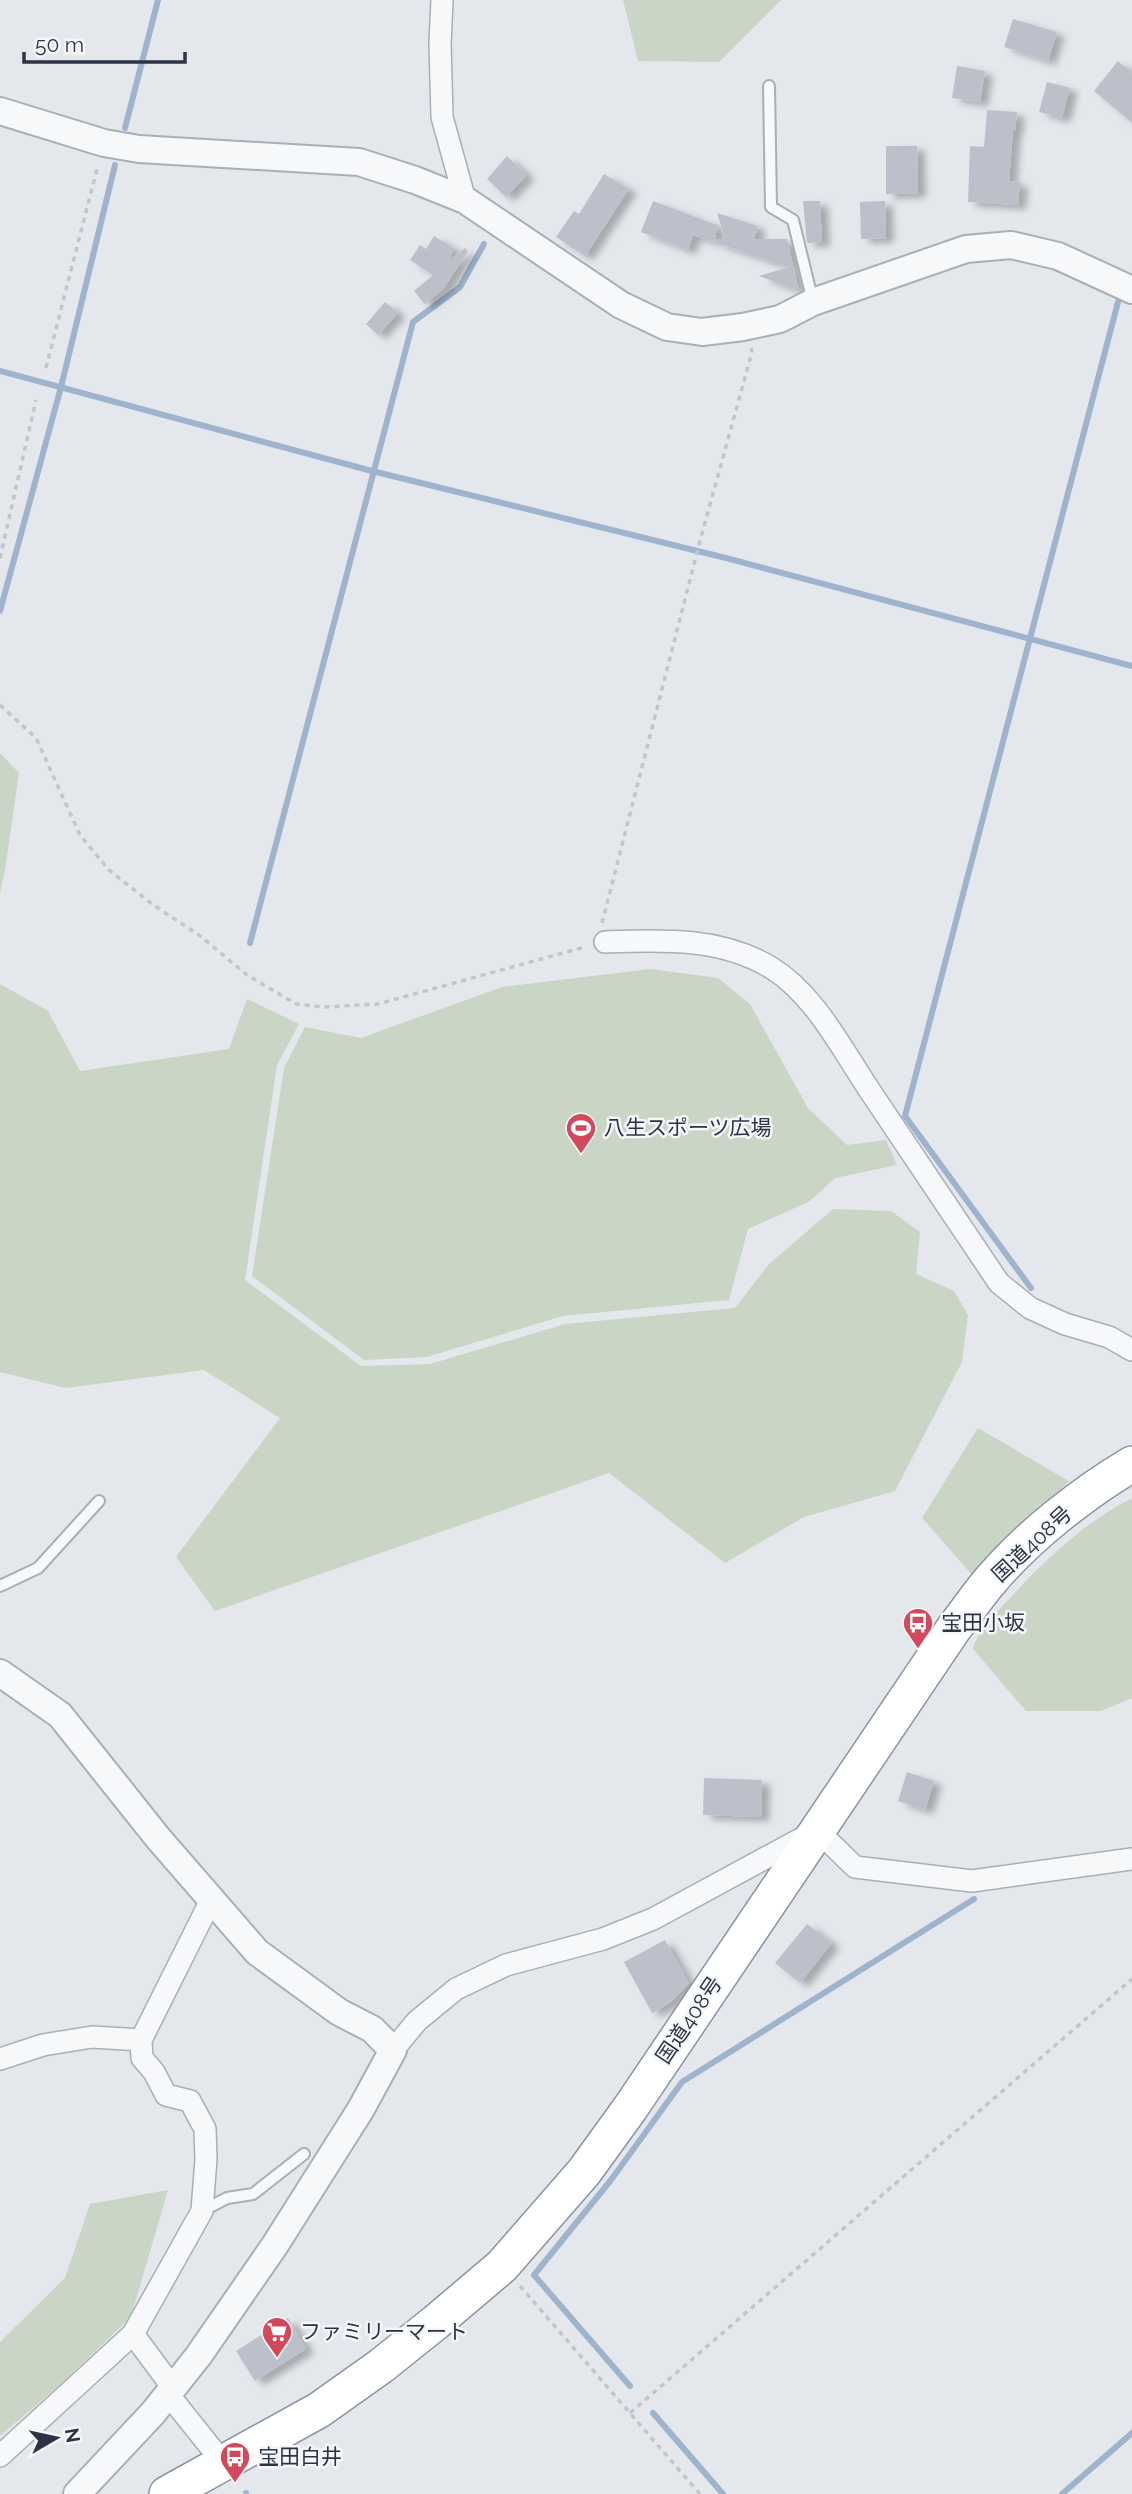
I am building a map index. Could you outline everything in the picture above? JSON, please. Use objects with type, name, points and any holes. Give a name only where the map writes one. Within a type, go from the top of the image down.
[{"type":"highway","name":"国道408号","points":[[167,2494],[318,2410],[381,2366],[502,2266],[561,2200],[597,2154],[954,1628],[990,1580],[1023,1547],[1074,1504],[1132,1464]]},
{"type":"street","points":[[442,0],[442,117],[465,200]]},
{"type":"street","points":[[0,111],[104,143],[139,149],[359,162],[415,180],[465,200],[621,305],[667,327],[702,332],[780,319],[813,302],[966,249],[1011,245],[1058,256],[1132,290]]},
{"type":"street","points":[[605,942],[662,940],[699,943],[729,949],[752,958],[785,977],[824,1020],[999,1283],[1030,1308],[1065,1324],[1109,1337],[1132,1350]]},
{"type":"street","points":[[0,1673],[60,1715],[158,1838],[257,1952],[340,2012],[372,2029],[393,2050]]},
{"type":"street","points":[[77,2494],[171,2391],[199,2355],[275,2245],[361,2109],[393,2050],[417,2021],[456,1989],[506,1965],[603,1940],[653,1919],[817,1830],[855,1867],[972,1881],[1132,1859]]},
{"type":"street","points":[[0,2456],[133,2334],[202,2211],[205,2129],[190,2101],[166,2095],[154,2072],[142,2058],[141,2040],[212,1900]]},
{"type":"street","points":[[0,2059],[43,2045],[92,2037],[141,2040]]},
{"type":"street","points":[[133,2334],[224,2464]]},
{"type":"lane","points":[[769,86],[771,207],[793,220],[813,302]]},
{"type":"lane","points":[[0,1586],[38,1568],[99,1501]]},
{"type":"lane","points":[[202,2211],[227,2198],[253,2194],[304,2154]]},
{"type":"path","points":[[46,368],[104,143]]},
{"type":"path","points":[[0,705],[36,738],[80,835],[108,870],[199,935],[247,975],[296,1004],[324,1007],[378,1004],[605,942],[601,929],[603,916],[752,352],[743,327]]},
{"type":"path","points":[[0,558],[36,400]]},
{"type":"path","points":[[630,2413],[1132,1979]]},
{"type":"path","points":[[502,2266],[700,2494]]},
{"type":"green space","points":[[623,0],[781,0],[719,62],[638,61]]},
{"type":"green space","points":[[0,753],[19,773],[0,893]]},
{"type":"green space","name":"八生スポーツ広場","points":[[650,969],[718,978],[750,1004],[808,1108],[847,1145],[886,1140],[897,1165],[835,1178],[810,1201],[748,1229],[729,1300],[563,1316],[427,1357],[364,1360],[252,1276],[284,1068],[305,1027],[361,1038],[502,987]]},
{"type":"green space","points":[[0,984],[48,1011],[80,1071],[229,1049],[247,999],[299,1024],[277,1065],[245,1280],[361,1366],[430,1364],[565,1324],[735,1308],[769,1264],[833,1209],[891,1211],[920,1232],[916,1274],[954,1291],[968,1315],[962,1362],[895,1491],[804,1517],[725,1563],[609,1473],[215,1611],[176,1557],[280,1418],[204,1370],[66,1388],[0,1372]]},
{"type":"green space","points":[[978,1428],[1069,1481],[975,1578],[922,1518]]},
{"type":"green space","points":[[1132,1498],[1132,1698],[1101,1711],[1026,1711],[973,1649],[976,1641],[994,1615],[1052,1555],[1082,1530]]},
{"type":"green space","points":[[168,2190],[131,2317],[63,2382],[0,2436],[0,2342],[65,2278],[90,2204]]},
{"type":"building","points":[[1013,19],[1057,32],[1048,61],[1004,47]]},
{"type":"building","points":[[1118,61],[1132,73],[1132,123],[1094,91]]},
{"type":"building","points":[[957,66],[985,71],[980,102],[952,98]]},
{"type":"building","points":[[1047,82],[1070,88],[1062,118],[1039,112]]},
{"type":"building","points":[[987,110],[1017,112],[1009,181],[1020,182],[1018,205],[968,202],[970,146],[984,147]]},
{"type":"building","points":[[886,146],[917,146],[918,193],[886,194]]},
{"type":"building","points":[[507,156],[527,175],[506,197],[487,179]]},
{"type":"building","points":[[604,174],[629,189],[585,256],[556,237],[574,211],[579,214]]},
{"type":"building","points":[[653,201],[717,225],[715,242],[693,235],[688,250],[641,232]]},
{"type":"building","points":[[803,201],[820,201],[822,242],[807,243]]},
{"type":"building","points":[[885,201],[886,238],[861,239],[860,202]]},
{"type":"building","points":[[717,213],[758,226],[754,239],[787,239],[799,291],[759,276],[789,267],[716,243],[717,239],[725,239]]},
{"type":"building","points":[[434,236],[455,249],[450,256],[453,258],[465,248],[468,251],[444,288],[425,304],[414,291],[433,275],[410,260],[420,245],[426,249]]},
{"type":"building","points":[[385,302],[398,313],[378,335],[366,324]]},
{"type":"building","points":[[907,1772],[934,1781],[925,1810],[898,1801]]},
{"type":"building","points":[[704,1778],[762,1780],[761,1817],[703,1815]]},
{"type":"building","points":[[807,1924],[832,1943],[800,1983],[775,1963]]},
{"type":"building","points":[[665,1940],[689,1983],[671,2002],[652,2013],[624,1962]]},
{"type":"building","points":[[288,2318],[306,2349],[255,2381],[236,2351]]},
{"type":"waterway","points":[[125,128],[158,0]]},
{"type":"waterway","points":[[0,611],[61,387],[115,165]]},
{"type":"waterway","points":[[250,943],[413,322],[460,287],[484,244]]},
{"type":"waterway","points":[[1031,1288],[905,1116],[1118,302]]},
{"type":"waterway","points":[[0,371],[372,471],[726,558],[1132,666]]},
{"type":"waterway","points":[[630,2386],[534,2275],[611,2180],[682,2082],[974,1899]]},
{"type":"waterway","points":[[653,2413],[723,2494]]},
{"type":"waterway","points":[[1062,2494],[1132,2433]]},
{"type":"place","name":"八生スポーツ広場","points":[[581,1155]]},
{"type":"place","name":"宝田小坂","points":[[918,1650]]},
{"type":"place","name":"ファミリーマート","points":[[277,2359]]},
{"type":"place","name":"宝田白井","points":[[235,2484]]}]
